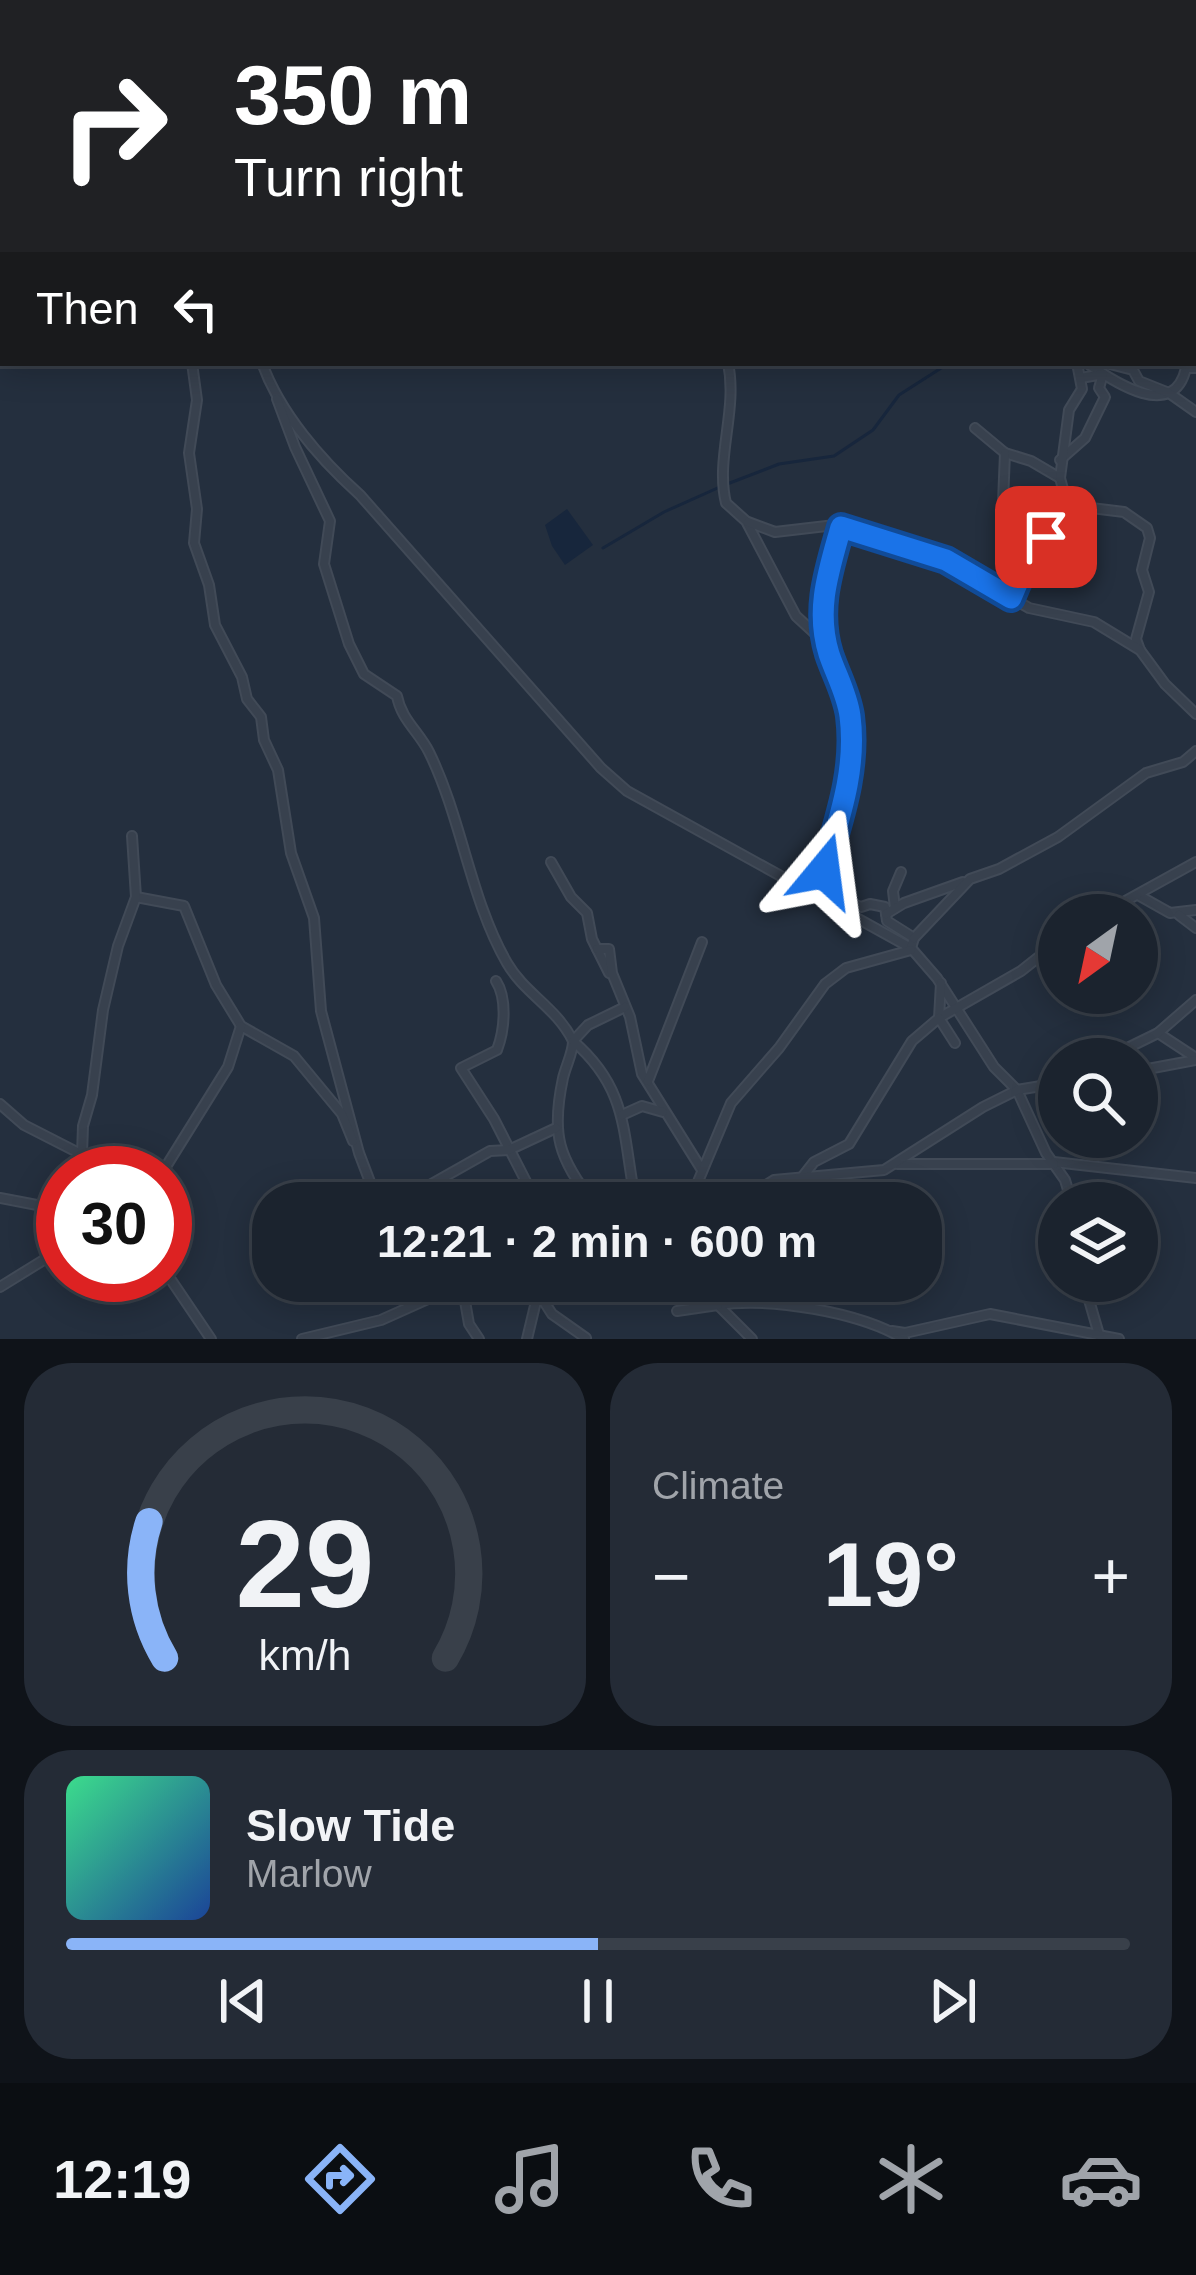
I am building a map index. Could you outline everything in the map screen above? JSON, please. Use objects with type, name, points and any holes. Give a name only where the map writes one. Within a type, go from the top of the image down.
[{"type":"street","points":[[192,366],[197,400],[189,453],[196,508],[194,543],[209,585],[215,626],[261,717],[278,770],[291,853],[314,918],[318,995],[358,1153]]},
{"type":"street","points":[[263,366],[330,521],[324,563],[349,644],[364,674],[397,696],[399,709],[428,749],[488,922],[508,965],[537,999],[553,1009],[616,1092],[632,1182]]},
{"type":"street","points":[[729,366],[722,486],[726,503],[746,521],[796,616],[821,639],[850,718],[850,776],[824,871],[843,900],[893,912]]},
{"type":"street","points":[[1078,366],[1082,389],[1069,410],[1060,460],[1066,500],[1096,512],[1124,512],[1147,528],[1150,538],[1142,570],[1149,592],[1136,639],[1165,684],[1196,714]]},
{"type":"street","points":[[1092,366],[1145,396],[1169,393],[1184,379],[1186,368],[1196,368]]},
{"type":"street","points":[[1118,366],[1133,370],[1139,381],[1169,393],[1196,412]]},
{"type":"street","points":[[1081,378],[1102,374]]},
{"type":"street","points":[[1060,460],[1094,424],[1105,397],[1099,388],[1102,374]]},
{"type":"street","points":[[273,388],[326,465],[360,495],[601,768],[627,791],[912,945]]},
{"type":"street","points":[[975,428],[1005,453],[1060,478]]},
{"type":"street","points":[[1005,453],[1002,527],[1011,598]]},
{"type":"street","points":[[1011,598],[1025,565],[1064,512],[1075,506]]},
{"type":"street","points":[[746,521],[775,532],[841,527],[946,560],[1029,608],[1094,622],[1140,650]]},
{"type":"street","points":[[829,653],[824,582],[841,527]]},
{"type":"street","points":[[871,926],[1058,837],[1146,773],[1183,762],[1196,752]]},
{"type":"street","points":[[83,1146],[103,1010],[136,897],[132,836]]},
{"type":"street","points":[[551,862],[587,914],[597,949],[609,949],[642,1074],[703,1172]]},
{"type":"street","points":[[1140,894],[1196,864]]},
{"type":"street","points":[[902,872],[892,891],[893,912],[994,1067],[1017,1090],[1066,1182]]},
{"type":"street","points":[[698,1182],[731,1102],[779,1048],[825,984],[846,968],[912,945],[970,879]]},
{"type":"street","points":[[136,897],[184,906],[216,985],[241,1025],[293,1056],[332,1100],[343,1114],[370,1182]]},
{"type":"street","points":[[1158,908],[1178,914],[1196,928]]},
{"type":"street","points":[[1178,914],[1196,910]]},
{"type":"street","points":[[647,1082],[701,942]]},
{"type":"street","points":[[803,1176],[814,1162],[849,1144],[903,1054],[939,1018],[1038,955]]},
{"type":"street","points":[[496,981],[503,991],[497,1050],[461,1068],[526,1182]]},
{"type":"street","points":[[941,983],[939,1018],[955,1043]]},
{"type":"street","points":[[1148,1038],[1196,1000]]},
{"type":"street","points":[[577,1182],[558,1146],[556,1128],[573,1041],[588,1025],[626,1006]]},
{"type":"street","points":[[179,1146],[228,1067],[241,1025]]},
{"type":"street","points":[[1158,1033],[1196,1059]]},
{"type":"street","points":[[1158,1067],[1196,1059]]},
{"type":"street","points":[[332,1100],[340,1074]]},
{"type":"street","points":[[771,1182],[884,1170],[1017,1090],[1038,1086]]},
{"type":"street","points":[[0,1105],[24,1125],[66,1146]]},
{"type":"street","points":[[622,1114],[642,1106],[665,1112]]},
{"type":"street","points":[[435,1182],[490,1151],[509,1150],[556,1128]]},
{"type":"street","points":[[896,1163],[1053,1163],[1196,1178]]},
{"type":"street","points":[[0,1198],[36,1205]]},
{"type":"street","points":[[0,1288],[36,1265]]},
{"type":"street","points":[[677,1311],[746,1301],[788,1303],[905,1334],[990,1314],[1119,1339]]},
{"type":"street","points":[[186,1302],[211,1339]]},
{"type":"street","points":[[302,1339],[381,1320],[418,1302]]},
{"type":"street","points":[[467,1302],[469,1324],[479,1339]]},
{"type":"street","points":[[527,1339],[536,1302]]},
{"type":"street","points":[[546,1302],[564,1326],[588,1339]]},
{"type":"street","points":[[716,1302],[752,1339]]},
{"type":"street","points":[[1090,1302],[1099,1337]]},
{"type":"street","points":[[892,1331],[904,1339]]},
{"type":"street","points":[[571,1339],[588,1339]]},
{"type":"water","points":[[567,509],[593,545],[565,565],[545,525]]},
{"type":"waterway","points":[[603,548],[664,512],[722,486],[779,464],[834,456],[873,430],[899,395],[944,366]]},
{"type":"route","points":[[824,871],[850,776],[850,718],[829,653],[823,601],[841,527],[946,560],[1011,598],[1025,565],[1046,537]]}]
